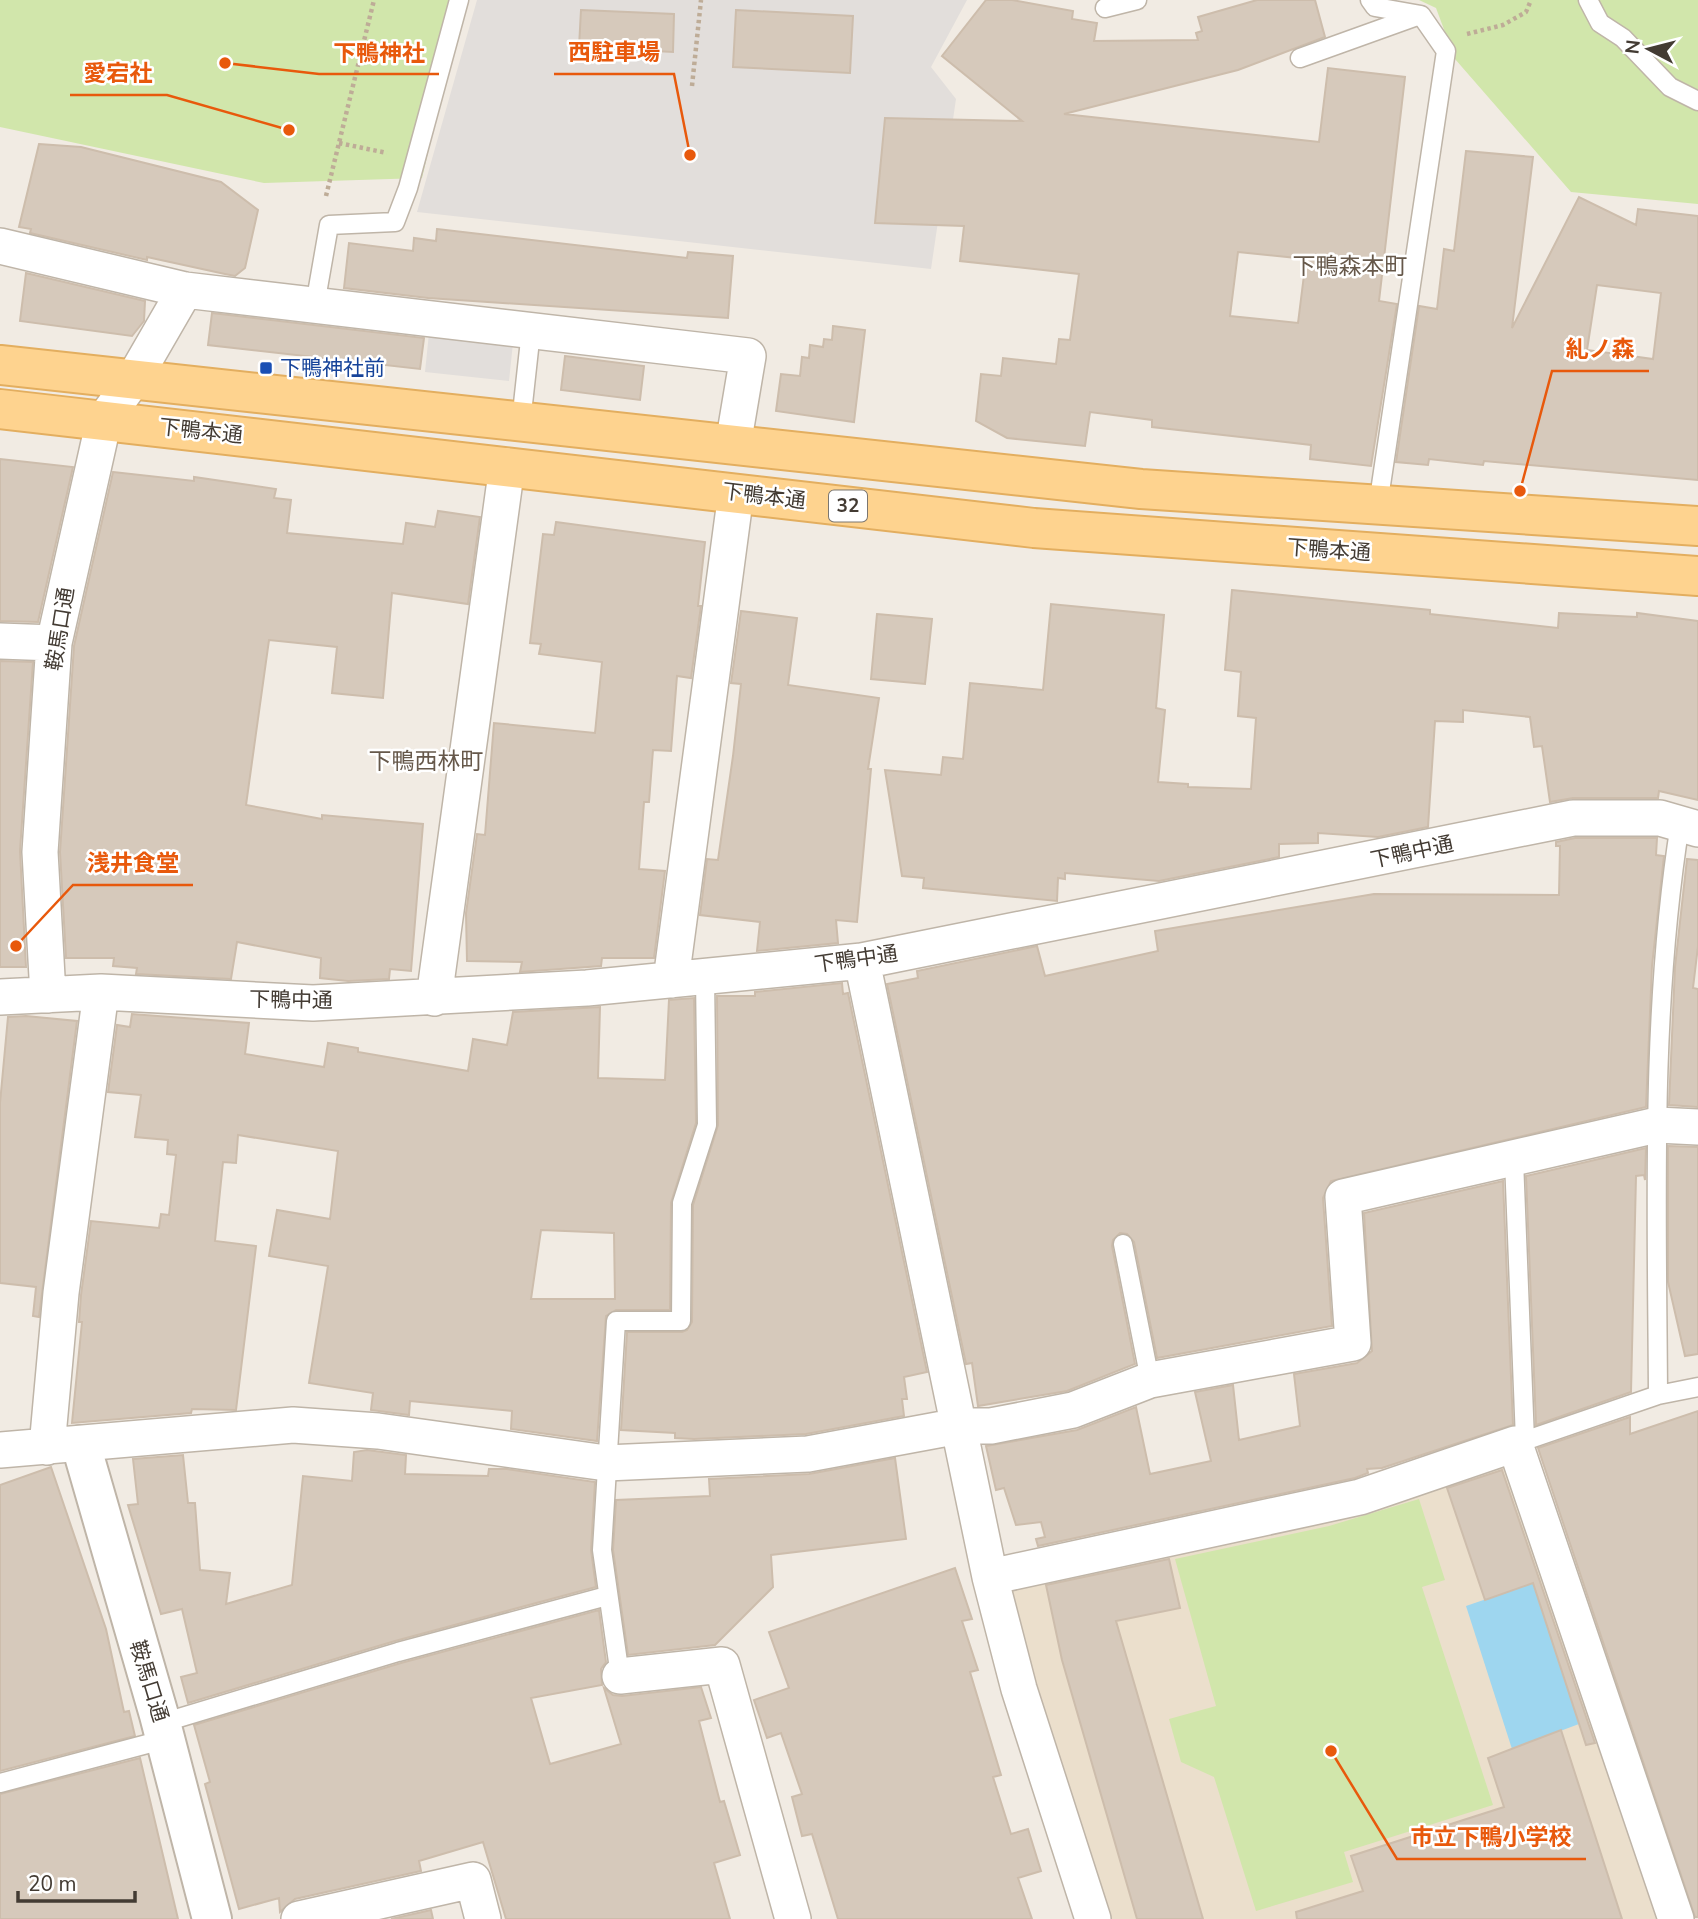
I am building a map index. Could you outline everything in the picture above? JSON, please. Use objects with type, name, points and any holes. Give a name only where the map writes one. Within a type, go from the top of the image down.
[{"type":"main road","name":"下鴨本通","points":[[0,365],[1141,489],[1698,526]]},
{"type":"main road","name":"下鴨本通","points":[[0,409],[1034,528],[1698,576]]},
{"type":"street","points":[[0,246],[185,290],[748,356],[733,445]]},
{"type":"street","name":"鞍馬口通","points":[[48,995],[40,852],[54,643],[104,420],[133,380],[185,290]]},
{"type":"street","points":[[434,998],[507,466]]},
{"type":"street","points":[[671,980],[736,493]]},
{"type":"street","points":[[0,641],[54,643]]},
{"type":"street","name":"下鴨中通","points":[[0,997],[101,992],[313,1003],[434,998],[705,977],[862,961],[1573,818],[1660,818],[1689,827]]},
{"type":"street","points":[[862,961],[990,1577],[1019,1689],[1093,1919]]},
{"type":"street","name":"鞍馬口通","points":[[101,992],[61,1293],[64,1446],[164,1731],[212,1919]]},
{"type":"street","points":[[0,1450],[293,1425],[378,1430],[606,1463],[808,1454],[959,1426],[991,1426],[1073,1410],[1150,1380],[1353,1343],[1343,1197],[1514,1160],[1657,1125],[1698,1127]]},
{"type":"street","points":[[990,1577],[1360,1496],[1520,1442],[1676,1919]]},
{"type":"street","points":[[620,1676],[722,1665],[793,1919]]},
{"type":"street","points":[[299,1919],[474,1880],[483,1919]]},
{"type":"lane","points":[[315,304],[329,225],[395,222],[416,159],[459,0]]},
{"type":"lane","points":[[1105,8],[1137,0]]},
{"type":"lane","points":[[1370,0],[1376,7],[1421,15],[1446,51],[1378,505]]},
{"type":"lane","points":[[1588,0],[1600,23],[1623,38],[1670,87],[1698,101]]},
{"type":"lane","points":[[1300,58],[1421,15]]},
{"type":"lane","points":[[520,422],[531,331]]},
{"type":"lane","points":[[1658,1395],[1657,1125],[1667,909],[1689,827]]},
{"type":"lane","points":[[620,1676],[602,1549],[616,1321],[681,1321],[682,1203],[707,1125],[705,977]]},
{"type":"lane","points":[[1514,1160],[1520,1442],[1658,1395],[1698,1387]]},
{"type":"lane","points":[[1123,1244],[1150,1380]]},
{"type":"lane","points":[[0,1783],[398,1652],[607,1596]]},
{"type":"path","points":[[324,205],[374,0]]},
{"type":"path","points":[[692,86],[701,0]]},
{"type":"path","points":[[1446,51],[1470,32],[1503,24],[1526,12],[1531,0]]},
{"type":"path","points":[[339,143],[416,159]]},
{"type":"shaded area","points":[[477,0],[967,0],[931,67],[956,99],[931,269],[417,212]]},
{"type":"shaded area","points":[[429,333],[513,343],[509,381],[425,372]]},
{"type":"shaded area","points":[[1499,1461],[1509,1465],[1665,1919],[1107,1919],[1004,1583]]},
{"type":"green space","points":[[0,0],[464,0],[422,178],[264,183],[0,127]]},
{"type":"green space","points":[[1419,0],[1698,0],[1698,204],[1571,192],[1455,59],[1436,8]]},
{"type":"green space","points":[[1419,1499],[1445,1580],[1422,1587],[1493,1805],[1344,1852],[1353,1882],[1256,1911],[1214,1777],[1181,1762],[1169,1719],[1216,1706],[1175,1559],[1329,1526]]},
{"type":"water","points":[[1533,1583],[1579,1724],[1512,1749],[1466,1606]]},
{"type":"building","points":[[986,0],[1012,0],[1073,11],[1072,19],[1097,23],[1094,41],[1198,40],[1196,33],[1202,31],[1198,17],[1257,0],[1315,0],[1325,37],[1238,70],[1064,114],[1319,142],[1328,68],[1405,77],[1379,301],[1397,304],[1371,466],[1310,459],[1311,445],[1152,427],[1152,420],[1090,412],[1085,446],[1007,438],[976,421],[981,374],[1001,376],[1003,358],[1056,364],[1059,339],[1070,340],[1079,274],[960,261],[964,226],[875,223],[885,118],[1022,121],[942,56]],"holes":[[[1238,252],[1306,259],[1298,323],[1230,316]]]},
{"type":"building","points":[[581,10],[674,14],[673,52],[579,47]]},
{"type":"building","points":[[736,10],[853,16],[850,73],[733,67]]},
{"type":"building","points":[[39,144],[81,147],[221,182],[258,210],[245,268],[235,276],[147,257],[147,260],[30,233],[31,229],[19,227]]},
{"type":"building","points":[[1466,151],[1533,157],[1512,328],[1579,197],[1636,225],[1638,209],[1698,216],[1698,480],[1484,461],[1483,465],[1429,459],[1428,465],[1396,462],[1419,306],[1437,309],[1444,249],[1454,251]],"holes":[[[1597,285],[1661,293],[1653,359],[1587,350]]]},
{"type":"building","points":[[437,229],[687,258],[688,252],[733,256],[728,318],[428,298],[344,288],[349,243],[413,251],[414,238],[436,241]]},
{"type":"building","points":[[26,273],[145,301],[144,321],[132,336],[20,321]]},
{"type":"building","points":[[212,313],[424,338],[420,369],[208,345]]},
{"type":"building","points":[[833,326],[865,330],[854,422],[776,411],[781,374],[800,376],[802,357],[809,358],[810,345],[823,347],[824,339],[832,340]]},
{"type":"building","points":[[565,356],[644,366],[640,400],[561,390]]},
{"type":"building","points":[[0,459],[73,467],[38,622],[0,621]]},
{"type":"building","points":[[113,472],[194,481],[194,477],[276,489],[274,498],[291,500],[287,533],[403,544],[406,523],[435,527],[438,511],[480,517],[468,604],[392,593],[383,698],[332,693],[337,647],[269,640],[246,805],[322,819],[322,815],[423,824],[411,971],[390,969],[389,979],[348,981],[320,978],[321,958],[237,942],[231,979],[136,974],[137,968],[113,966],[114,958],[66,958],[60,852],[74,646]]},
{"type":"building","points":[[556,522],[705,542],[698,606],[701,606],[691,678],[677,676],[671,751],[653,750],[649,802],[644,802],[639,869],[665,871],[654,958],[602,958],[601,966],[520,972],[522,962],[467,961],[466,913],[477,834],[485,835],[494,723],[595,733],[602,662],[539,654],[541,644],[530,643],[543,534],[554,535]]},
{"type":"building","points":[[1232,590],[1430,610],[1430,614],[1558,628],[1559,613],[1637,617],[1637,613],[1698,621],[1698,800],[1659,791],[1658,798],[1573,798],[1550,802],[1542,746],[1534,747],[1530,717],[1463,710],[1463,722],[1435,721],[1428,827],[1378,837],[1318,833],[1318,843],[1279,844],[1279,857],[1159,881],[1065,873],[1065,879],[1058,878],[1057,901],[923,888],[924,878],[902,876],[885,770],[941,775],[943,757],[963,759],[970,683],[1043,690],[1051,604],[1164,615],[1156,708],[1165,710],[1158,782],[1188,784],[1188,787],[1251,789],[1256,718],[1238,716],[1241,672],[1225,670]]},
{"type":"building","points":[[741,611],[797,618],[788,685],[879,698],[868,769],[871,769],[857,922],[836,920],[838,943],[757,951],[760,922],[700,915],[707,859],[718,860],[733,756],[741,684],[731,683]]},
{"type":"building","points":[[877,614],[932,619],[925,684],[871,679]]},
{"type":"building","points":[[0,661],[33,662],[20,851],[26,967],[0,967]]},
{"type":"building","points":[[1575,838],[1657,838],[1656,855],[1664,856],[1652,966],[1646,1107],[1331,1181],[1323,1198],[1332,1326],[1157,1358],[1134,1242],[1127,1234],[1120,1233],[1113,1240],[1112,1246],[1135,1364],[1067,1391],[978,1406],[972,1363],[966,1364],[887,984],[918,978],[917,971],[1037,946],[1045,976],[1158,951],[1155,931],[1374,894],[1559,895],[1560,846],[1556,846],[1556,842]]},
{"type":"building","points":[[1687,859],[1698,860],[1698,946],[1693,988],[1698,989],[1698,1107],[1669,1105],[1675,967]]},
{"type":"building","points":[[842,983],[843,994],[848,993],[927,1372],[904,1377],[907,1399],[902,1399],[904,1416],[806,1434],[694,1439],[675,1438],[675,1433],[621,1430],[627,1332],[682,1332],[687,1330],[692,1322],[693,1205],[718,1125],[717,996],[755,996],[755,992]]},
{"type":"building","points":[[694,998],[696,1123],[671,1203],[670,1310],[616,1310],[606,1316],[597,1441],[511,1429],[512,1411],[410,1401],[409,1415],[371,1410],[373,1393],[309,1383],[328,1266],[269,1256],[277,1210],[330,1219],[338,1151],[238,1135],[236,1163],[223,1162],[215,1241],[256,1246],[236,1410],[192,1409],[191,1413],[72,1423],[82,1322],[79,1322],[81,1295],[91,1221],[159,1228],[161,1214],[169,1215],[176,1155],[167,1154],[168,1140],[135,1137],[141,1095],[108,1092],[117,1025],[130,1027],[132,1014],[249,1023],[245,1054],[324,1067],[328,1043],[358,1048],[358,1052],[468,1071],[473,1039],[507,1045],[513,1012],[600,1007],[598,1078],[665,1080],[669,1000]],"holes":[[[541,1230],[614,1233],[615,1299],[531,1299]]]},
{"type":"building","points":[[8,1017],[77,1021],[39,1317],[33,1316],[36,1287],[0,1283],[0,1103]]},
{"type":"building","points":[[1668,1146],[1698,1147],[1698,1354],[1685,1356],[1668,1282]]},
{"type":"building","points":[[1646,1148],[1645,1180],[1644,1175],[1636,1176],[1631,1392],[1536,1425],[1526,1176]]},
{"type":"building","points":[[1503,1181],[1513,1425],[1382,1468],[1367,1469],[1368,1473],[1355,1478],[1038,1546],[1036,1539],[1045,1537],[1041,1522],[1016,1525],[1004,1488],[996,1490],[986,1446],[1077,1430],[1136,1407],[1150,1474],[1211,1461],[1195,1392],[1233,1385],[1239,1440],[1300,1426],[1294,1374],[1357,1363],[1372,1351],[1364,1213]]},
{"type":"building","points":[[1698,1411],[1698,1917],[1695,1917],[1538,1448],[1630,1417],[1630,1434]]},
{"type":"building","points":[[367,1450],[406,1455],[405,1474],[488,1476],[489,1469],[507,1469],[595,1482],[591,1550],[596,1587],[395,1641],[188,1703],[181,1677],[197,1673],[182,1609],[161,1614],[128,1505],[138,1504],[133,1459],[183,1455],[188,1503],[195,1503],[200,1570],[230,1573],[226,1604],[292,1585],[303,1476],[352,1481],[354,1452]]},
{"type":"building","points":[[895,1458],[906,1539],[771,1555],[773,1587],[715,1645],[628,1655],[613,1550],[616,1500],[710,1496],[709,1479],[809,1474]]},
{"type":"building","points":[[51,1467],[106,1629],[124,1712],[129,1711],[135,1736],[0,1771],[0,1485]]},
{"type":"building","points":[[1502,1470],[1595,1743],[1586,1745],[1533,1583],[1485,1600],[1447,1488]]},
{"type":"building","points":[[1169,1559],[1180,1608],[1116,1621],[1203,1919],[1137,1919],[1062,1660],[1046,1585]]},
{"type":"building","points":[[955,1568],[972,1619],[962,1621],[978,1670],[970,1672],[1001,1775],[993,1777],[1011,1834],[1028,1829],[1041,1871],[1018,1878],[1032,1919],[838,1919],[812,1834],[802,1836],[792,1797],[802,1794],[781,1733],[767,1738],[754,1700],[789,1688],[769,1632]]},
{"type":"building","points":[[599,1610],[606,1662],[601,1669],[602,1685],[531,1698],[550,1764],[621,1744],[604,1688],[613,1695],[622,1696],[701,1687],[711,1718],[699,1721],[720,1802],[724,1801],[740,1855],[714,1863],[730,1919],[506,1919],[483,1842],[419,1861],[421,1871],[295,1899],[280,1912],[279,1898],[239,1909],[205,1784],[210,1782],[194,1725],[401,1663]]},
{"type":"building","points":[[1561,1730],[1622,1919],[1297,1919],[1296,1912],[1363,1891],[1351,1856],[1504,1807],[1488,1758]]},
{"type":"building","points":[[140,1758],[178,1919],[0,1919],[0,1794]]},
{"type":"building","points":[[431,1910],[433,1919],[391,1919]]},
{"type":"place","name":"下鴨神社","points":[[225,63]]},
{"type":"place","name":"愛宕社","points":[[289,130]]},
{"type":"place","name":"西駐車場","points":[[690,155]]},
{"type":"place","name":"下鴨神社前","points":[[266,368]]},
{"type":"place","name":"糺ノ森","points":[[1520,491]]},
{"type":"place","name":"浅井食堂","points":[[16,946]]},
{"type":"place","name":"市立下鴨小学校","points":[[1331,1751]]},
{"type":"district","name":"下鴨森本町","points":[[1350,266]]},
{"type":"district","name":"下鴨西林町","points":[[426,761]]}]
